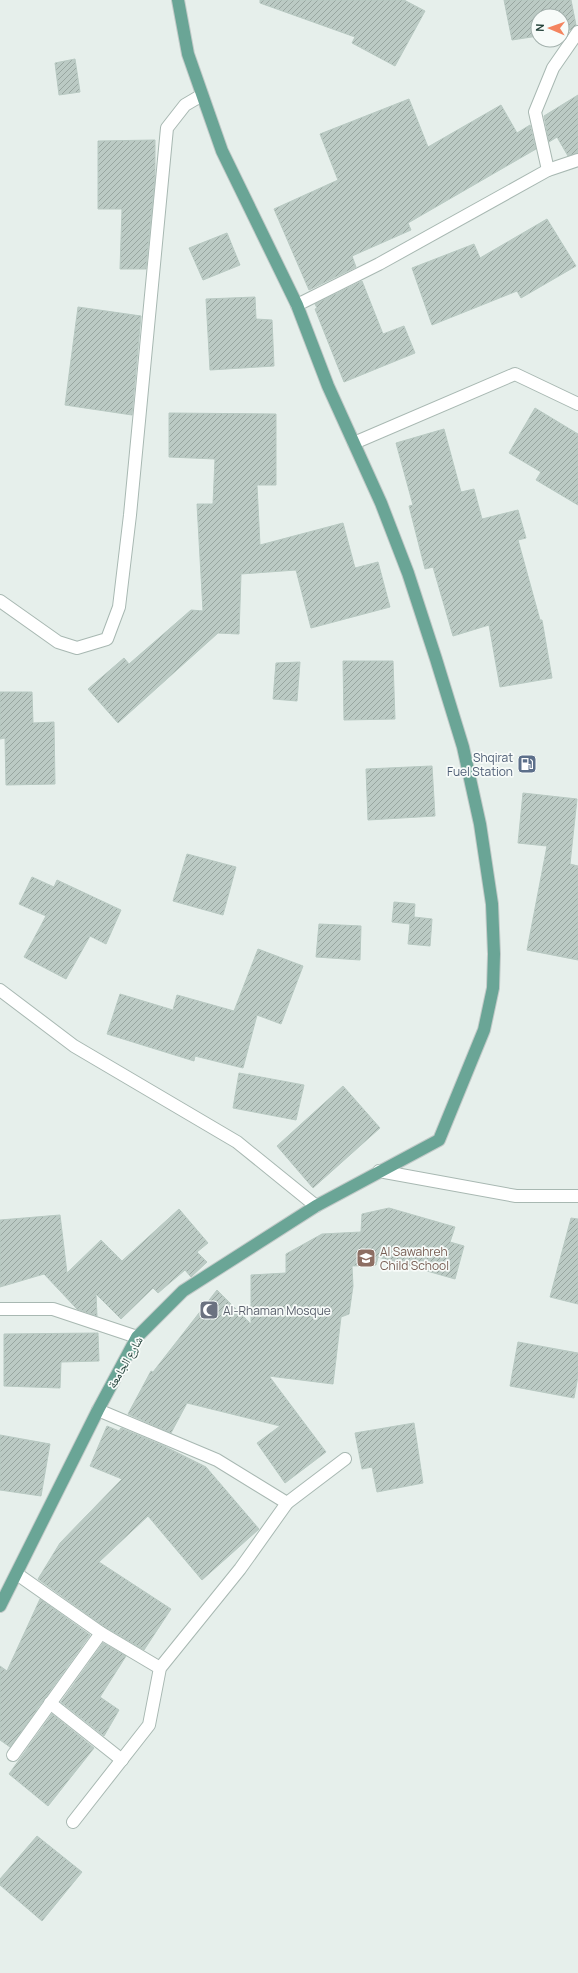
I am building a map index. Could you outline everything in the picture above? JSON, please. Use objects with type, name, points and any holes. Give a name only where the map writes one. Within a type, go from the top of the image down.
[{"type":"main road","name":"شارع الجامعة","points":[[0,1606],[98,1410],[137,1337],[184,1291],[316,1206],[439,1140],[484,1030],[493,988],[494,954],[492,904],[480,824],[463,747],[408,573],[381,503],[328,386],[297,306],[222,151],[188,54],[178,0]]},
{"type":"street","points":[[548,170],[535,112],[553,68],[578,32]]},
{"type":"street","points":[[0,601],[58,642],[77,648],[107,639],[119,607],[151,302],[167,128],[185,105],[202,95]]},
{"type":"street","points":[[297,306],[379,264],[548,170],[578,160]]},
{"type":"street","points":[[354,443],[515,374],[578,404]]},
{"type":"street","points":[[0,990],[74,1046],[237,1142],[316,1206]]},
{"type":"street","points":[[379,1171],[516,1196],[578,1196]]},
{"type":"street","points":[[0,1309],[52,1309],[137,1337]]},
{"type":"street","points":[[98,1410],[217,1460],[287,1503]]},
{"type":"street","points":[[73,1822],[149,1725],[160,1668],[240,1569],[287,1503],[345,1458]]},
{"type":"street","points":[[17,1574],[101,1633],[160,1668]]},
{"type":"street","points":[[13,1755],[101,1633]]},
{"type":"street","points":[[50,1703],[122,1760]]},
{"type":"building","points":[[260,0],[404,0],[425,11],[395,66],[352,43],[355,37],[260,3]]},
{"type":"building","points":[[504,0],[571,0],[576,25],[571,30],[570,8],[530,8],[530,37],[512,40]]},
{"type":"building","points":[[75,59],[80,92],[59,95],[55,63]]},
{"type":"building","points":[[578,95],[578,153],[568,156],[557,137],[549,142],[544,116]]},
{"type":"building","points":[[409,99],[428,147],[501,105],[517,133],[530,125],[536,149],[408,223],[411,230],[352,256],[356,267],[309,290],[274,209],[338,180],[320,134]]},
{"type":"building","points":[[155,140],[155,178],[146,269],[120,269],[122,209],[98,209],[98,141]]},
{"type":"building","points":[[547,219],[576,266],[521,298],[517,291],[432,325],[412,268],[474,244],[480,258]]},
{"type":"building","points":[[227,233],[240,265],[203,280],[189,248]]},
{"type":"building","points":[[362,281],[383,334],[404,326],[415,353],[344,382],[315,309],[317,308],[315,304]]},
{"type":"building","points":[[255,297],[256,319],[272,320],[274,366],[210,370],[206,299]]},
{"type":"building","points":[[78,307],[141,316],[132,415],[65,405]]},
{"type":"building","points":[[535,408],[578,434],[578,505],[536,480],[541,472],[509,453]]},
{"type":"building","points":[[169,413],[276,414],[276,485],[257,485],[260,545],[343,523],[355,568],[378,562],[390,607],[311,628],[296,570],[241,574],[239,634],[218,633],[118,723],[88,689],[124,658],[129,664],[191,610],[203,611],[197,504],[213,504],[215,459],[169,457]]},
{"type":"building","points":[[444,429],[461,492],[474,489],[482,519],[518,510],[526,538],[518,540],[540,620],[542,620],[552,678],[500,687],[489,625],[453,636],[433,567],[425,569],[409,506],[413,505],[396,443]]},
{"type":"building","points":[[343,661],[393,661],[395,719],[344,720]]},
{"type":"building","points":[[300,662],[297,701],[273,699],[276,663]]},
{"type":"building","points":[[0,692],[32,692],[33,723],[54,722],[55,784],[6,785],[5,738],[0,739]]},
{"type":"building","points":[[432,766],[435,816],[368,820],[366,769]]},
{"type":"building","points":[[523,793],[577,799],[570,864],[578,866],[578,960],[527,950],[547,846],[518,843]]},
{"type":"building","points":[[187,854],[236,867],[223,915],[173,901]]},
{"type":"building","points":[[32,877],[54,887],[57,880],[121,910],[106,944],[90,936],[66,979],[24,957],[46,916],[19,904]]},
{"type":"building","points":[[394,902],[415,904],[414,917],[432,919],[430,946],[408,944],[410,924],[392,922]]},
{"type":"building","points":[[319,924],[361,926],[360,960],[316,957]]},
{"type":"building","points":[[258,949],[303,966],[281,1024],[257,1015],[243,1068],[195,1056],[194,1061],[107,1034],[120,994],[173,1010],[177,995],[234,1011]]},
{"type":"building","points":[[239,1073],[304,1085],[296,1120],[233,1108]]},
{"type":"building","points":[[343,1086],[380,1128],[313,1188],[277,1146]]},
{"type":"building","points":[[389,1208],[455,1227],[450,1242],[464,1246],[455,1279],[378,1257],[376,1265],[352,1266],[353,1286],[349,1314],[341,1317],[333,1384],[269,1376],[326,1452],[285,1483],[257,1443],[280,1426],[187,1403],[171,1433],[128,1414],[151,1371],[153,1372],[217,1290],[251,1324],[251,1275],[286,1273],[286,1254],[322,1234],[361,1232],[362,1214]]},
{"type":"building","points":[[179,1209],[208,1243],[197,1252],[207,1262],[191,1277],[185,1270],[158,1293],[153,1288],[121,1319],[96,1294],[97,1316],[77,1309],[44,1274],[0,1287],[0,1220],[60,1215],[67,1273],[101,1240],[122,1261]]},
{"type":"building","points":[[571,1218],[578,1219],[578,1304],[550,1297]]},
{"type":"building","points":[[98,1333],[99,1361],[61,1362],[60,1388],[4,1386],[4,1334]]},
{"type":"building","points":[[518,1342],[578,1353],[578,1376],[574,1398],[510,1386]]},
{"type":"building","points":[[414,1423],[423,1483],[377,1492],[372,1467],[362,1469],[355,1433]]},
{"type":"building","points":[[107,1426],[119,1431],[121,1428],[164,1446],[206,1467],[259,1529],[202,1580],[148,1516],[99,1562],[171,1609],[144,1650],[105,1627],[38,1579],[60,1543],[122,1479],[90,1466]]},
{"type":"building","points":[[0,1435],[50,1444],[41,1496],[0,1490]]},
{"type":"building","points":[[40,1599],[90,1635],[10,1747],[0,1740],[0,1666],[7,1671]]},
{"type":"building","points":[[103,1643],[126,1656],[100,1697],[119,1710],[104,1736],[61,1702]]},
{"type":"building","points":[[52,1714],[94,1748],[48,1806],[9,1774]]},
{"type":"building","points":[[37,1836],[82,1872],[42,1921],[0,1885],[0,1879]]},
{"type":"place","name":"Shqirat Fuel Station","points":[[527,764]]},
{"type":"place","name":"Al Sawahreh Child School","points":[[366,1258]]},
{"type":"place","name":"Al-Rhaman Mosque","points":[[209,1310]]}]
